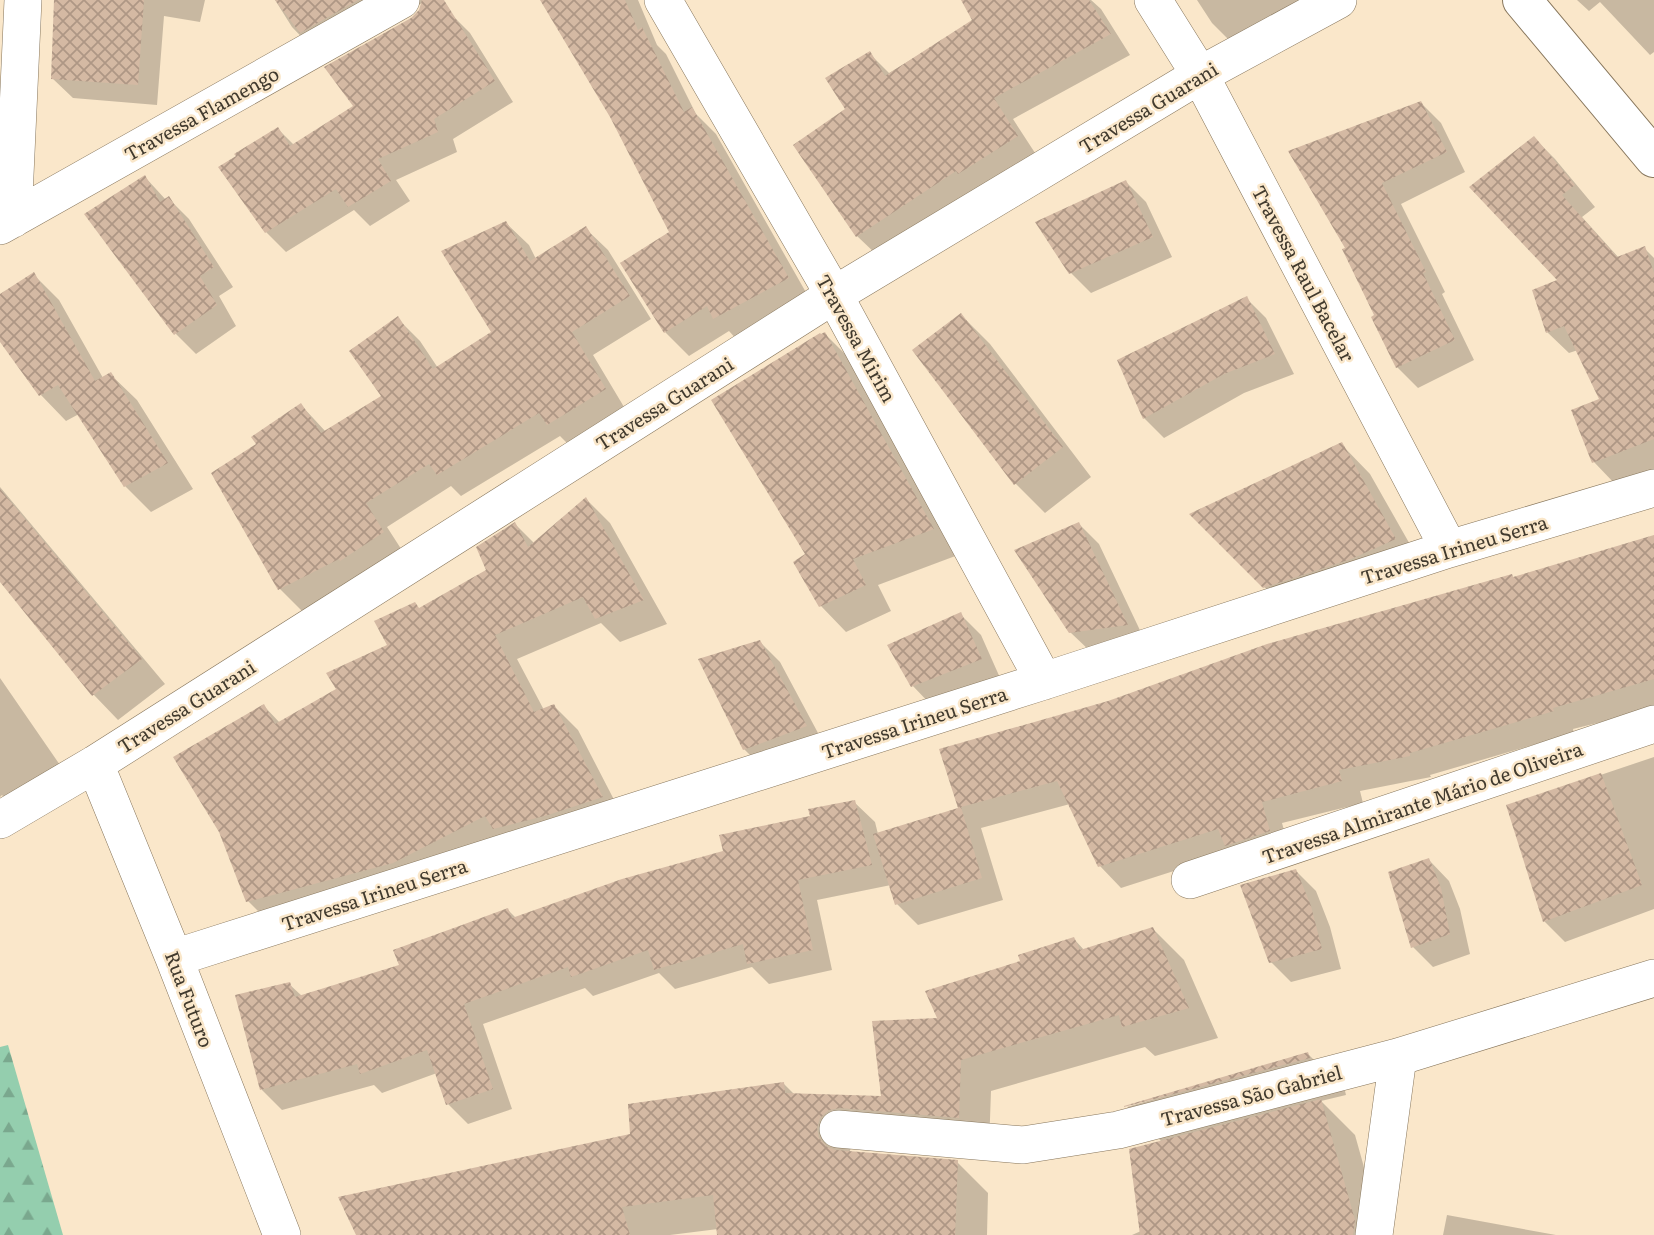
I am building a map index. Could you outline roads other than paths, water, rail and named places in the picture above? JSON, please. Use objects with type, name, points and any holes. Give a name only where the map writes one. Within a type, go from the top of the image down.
[{"type":"street","points":[[6,223],[23,0]]},
{"type":"street","name":"Travessa Flamengo","points":[[6,223],[401,0]]},
{"type":"street","name":"Travessa Mirim","points":[[663,0],[834,295],[1044,681]]},
{"type":"street","name":"Travessa Raul Bacelar","points":[[1153,0],[1200,75],[1449,549]]},
{"type":"street","name":"Travessa Guarani","points":[[0,820],[95,764],[834,295],[1200,75],[1338,0]]},
{"type":"street","points":[[1522,0],[1654,158]]},
{"type":"street","name":"Travessa Irineu Serra","points":[[174,958],[1449,549],[1654,488]]},
{"type":"street","name":"Travessa Almirante Mário de Oliveira","points":[[1190,880],[1654,724]]},
{"type":"street","name":"Rua Futuro","points":[[95,764],[282,1235]]},
{"type":"street","name":"Travessa São Gabriel","points":[[838,1129],[1023,1145],[1118,1130],[1398,1058],[1654,978]]},
{"type":"street","points":[[1374,1235],[1398,1058]]}]
